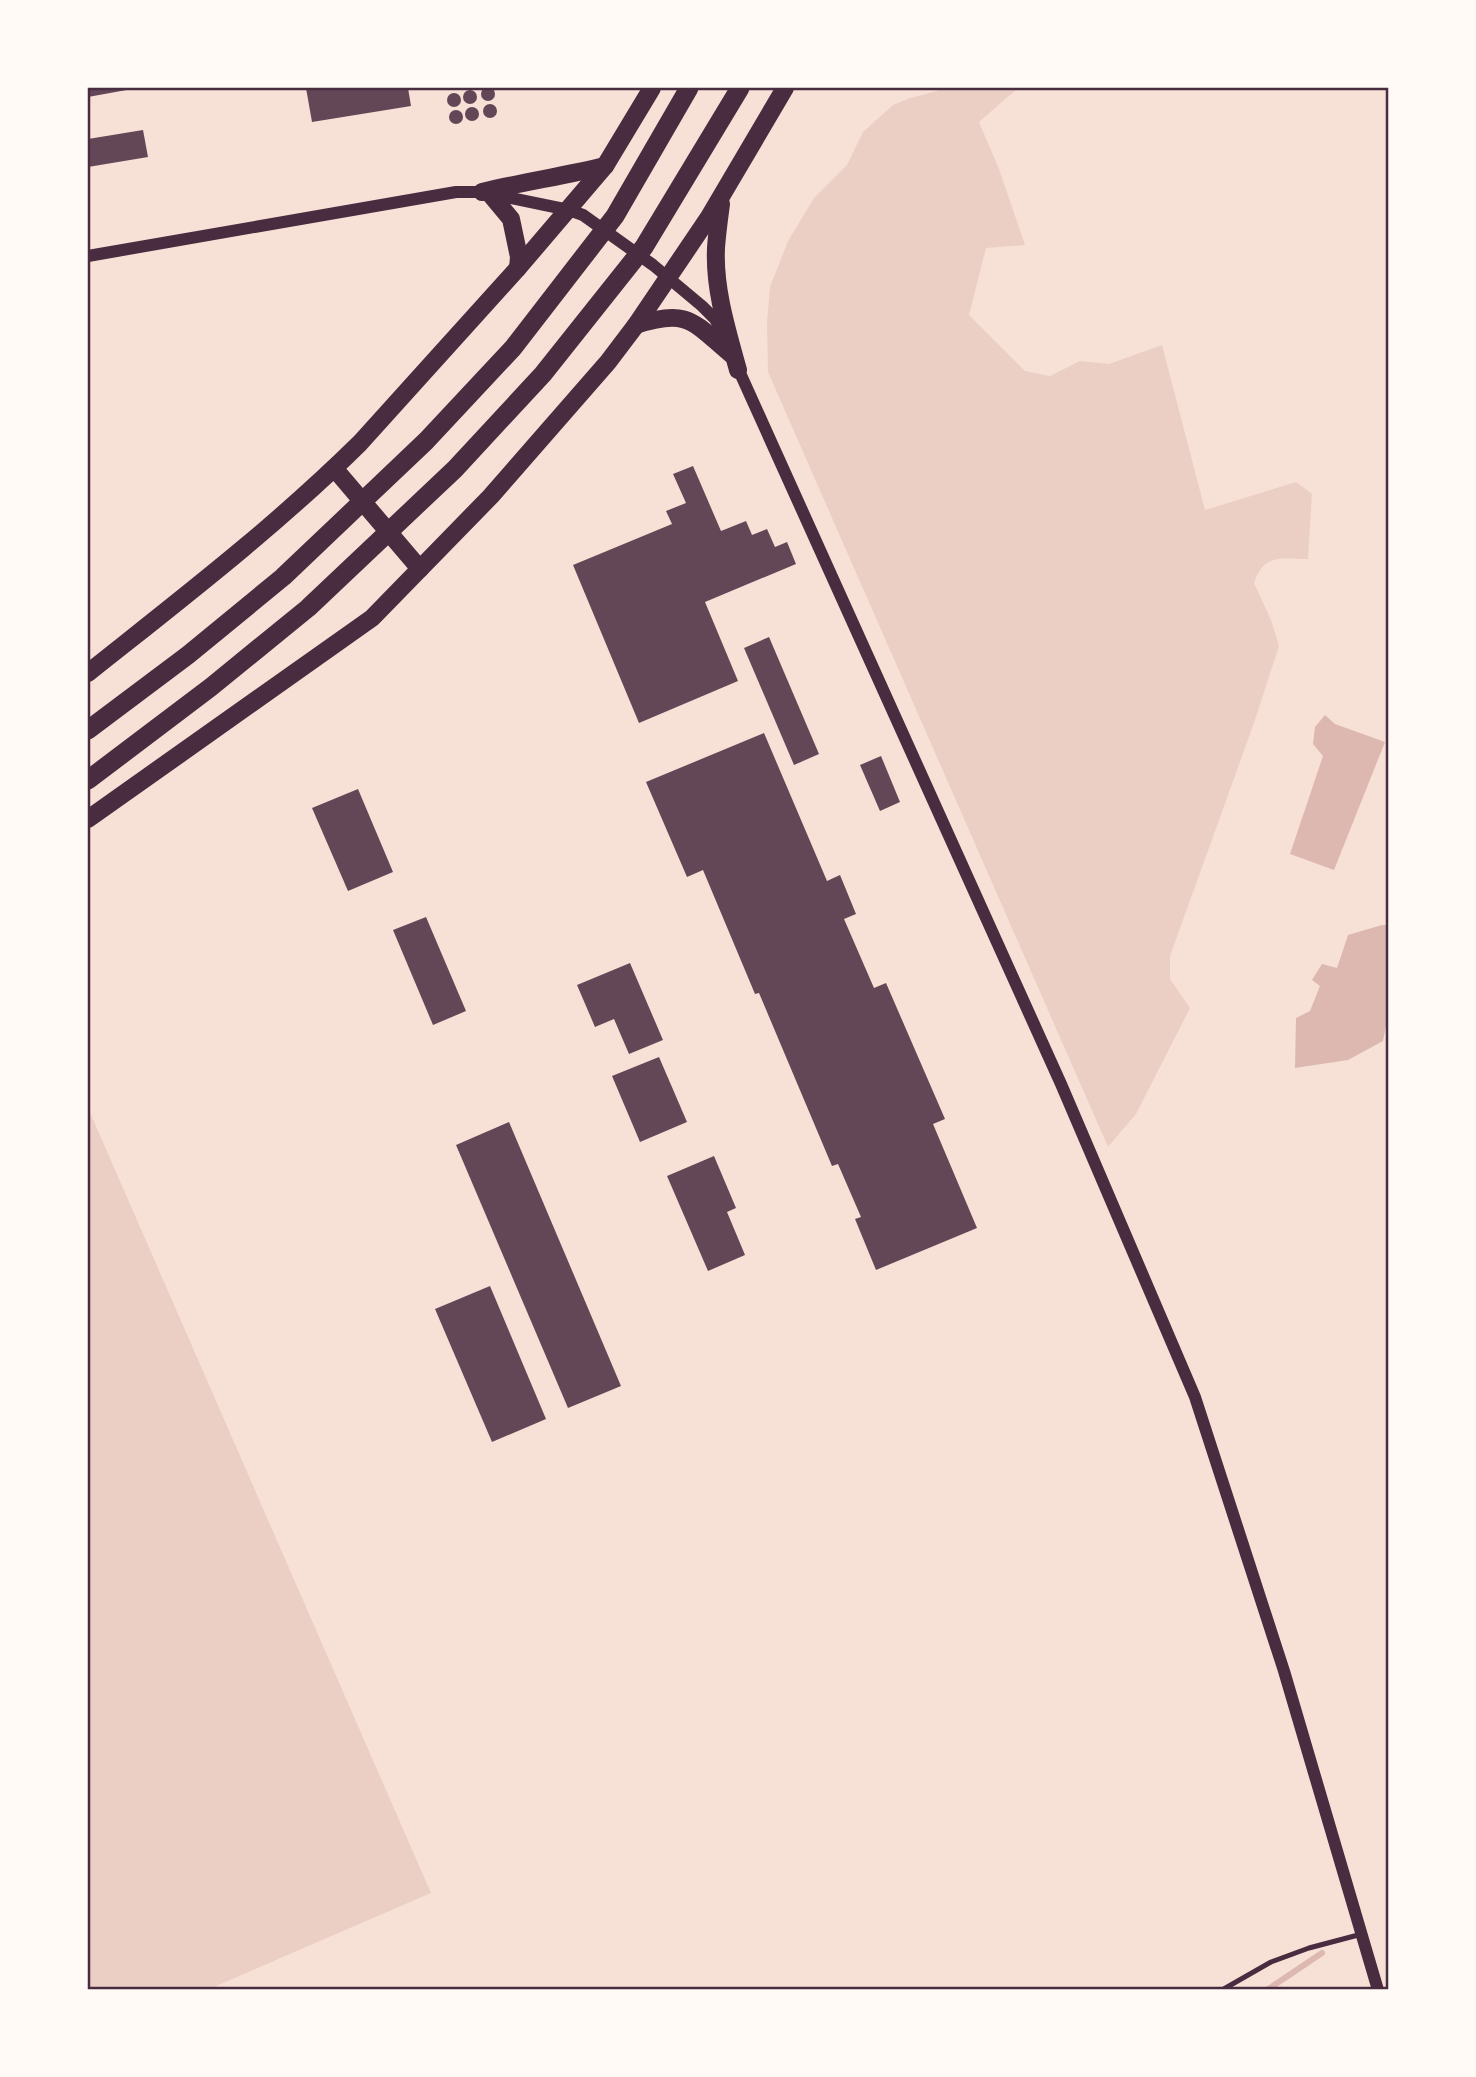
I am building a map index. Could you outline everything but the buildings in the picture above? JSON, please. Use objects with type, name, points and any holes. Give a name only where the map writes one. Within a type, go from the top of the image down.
[{"type":"highway","points":[[88,673],[234,557],[369,434],[518,268],[576,212],[652,88]]},
{"type":"highway","points":[[88,730],[188,655],[283,577],[435,432],[513,348],[615,216],[689,88]]},
{"type":"highway","points":[[88,780],[211,687],[308,608],[455,469],[543,374],[644,247],[740,88]]},
{"type":"highway","points":[[88,819],[372,618],[491,496],[608,362],[636,325],[709,217],[785,88]]},
{"type":"highway","points":[[518,268],[519,257],[511,219],[486,194],[524,182],[605,166]]},
{"type":"highway","points":[[722,194],[716,249],[726,328],[735,362]]},
{"type":"highway","points":[[636,325],[677,317],[688,319],[735,362]]},
{"type":"highway","points":[[334,468],[419,569]]},
{"type":"street","points":[[88,256],[456,192],[486,194],[576,212],[653,265],[715,319],[1061,1084],[1195,1397],[1284,1671],[1378,1990]]},
{"type":"lane","points":[[1222,1990],[1271,1962],[1309,1948],[1362,1934]]},
{"type":"shaded area","points":[[939,88],[1018,88],[979,122],[999,169],[1025,245],[986,248],[969,315],[1025,371],[1050,376],[1080,361],[1109,364],[1162,345],[1205,510],[1296,482],[1312,494],[1308,559],[1268,562],[1258,573],[1254,583],[1271,620],[1279,646],[1170,956],[1170,979],[1190,1008],[1136,1114],[1108,1147],[768,372],[767,323],[770,287],[788,241],[814,198],[847,165],[863,132],[893,105],[937,91]]},
{"type":"shaded area","points":[[1325,715],[1335,724],[1385,742],[1334,870],[1290,854],[1323,756],[1313,744],[1315,727]]},
{"type":"shaded area","points":[[1388,925],[1388,1016],[1383,1041],[1348,1060],[1295,1068],[1296,1018],[1310,1011],[1320,986],[1312,980],[1322,964],[1337,968],[1348,935]]},
{"type":"shaded area","points":[[88,1108],[431,1893],[209,1989],[88,1989]]},
{"type":"waterway","points":[[1267,1990],[1322,1953]]}]
